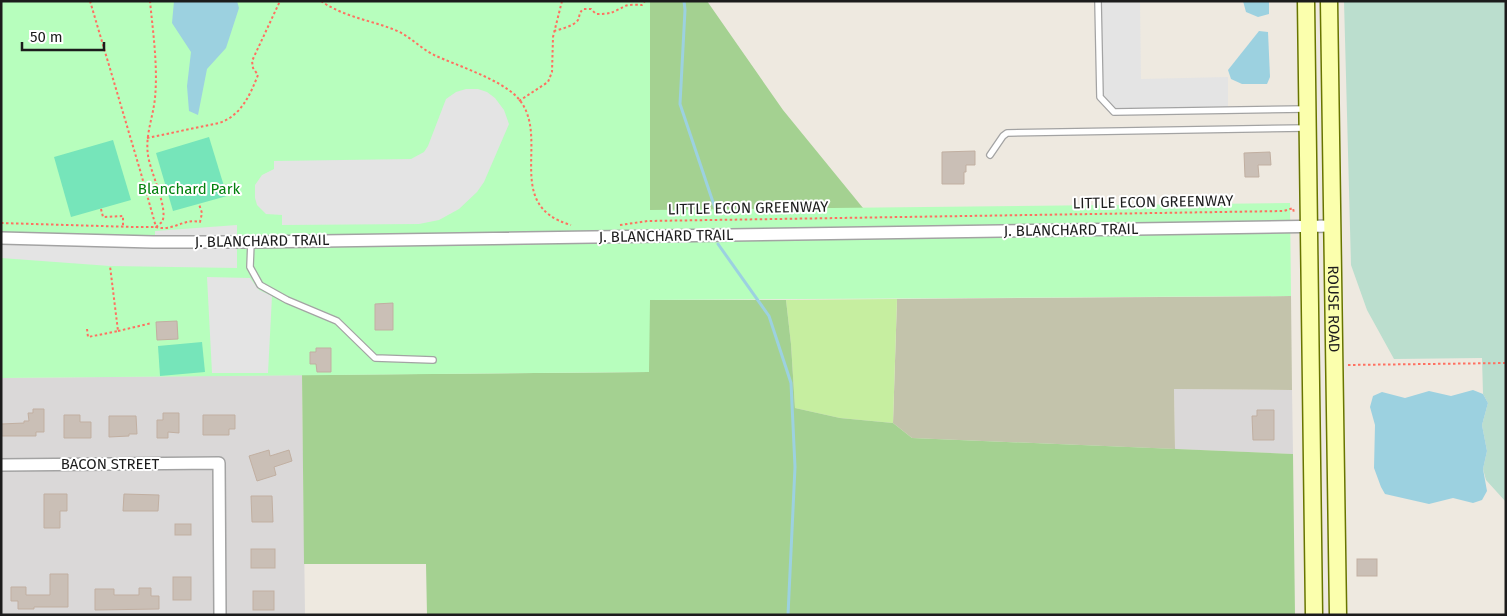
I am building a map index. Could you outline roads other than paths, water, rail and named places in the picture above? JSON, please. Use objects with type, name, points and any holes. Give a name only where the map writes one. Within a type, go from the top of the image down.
[{"type":"street","name":"ROUSE ROAD","points":[[1306,1],[1314,615]]},
{"type":"street","name":"ROUSE ROAD","points":[[1329,1],[1338,615]]},
{"type":"street","name":"J. BLANCHARD TRAIL","points":[[1,238],[153,242],[251,242],[1332,226]]},
{"type":"street","name":"BACON STREET","points":[[1,465],[219,463],[220,615]]},
{"type":"lane","points":[[1098,1],[1100,97],[1114,112],[1308,109]]},
{"type":"lane","points":[[990,155],[1007,133],[1308,128]]},
{"type":"lane","points":[[251,242],[250,267],[260,285],[287,300],[337,321],[375,358],[433,360]]},
{"type":"water","points":[[174,1],[237,1],[239,8],[226,48],[207,69],[198,115],[189,111],[187,86],[191,52],[172,23]]},
{"type":"water","points":[[1243,1],[1269,1],[1269,14],[1258,17],[1246,12]]},
{"type":"water","points":[[1259,31],[1268,32],[1270,77],[1267,84],[1242,84],[1231,79],[1228,70]]},
{"type":"water","points":[[1473,390],[1483,394],[1488,403],[1482,425],[1487,451],[1483,469],[1487,491],[1482,500],[1473,503],[1453,498],[1429,504],[1385,494],[1374,468],[1375,425],[1370,407],[1373,396],[1382,392],[1405,398],[1429,391],[1451,396]]},
{"type":"waterway","points":[[684,1],[680,104],[717,214]]},
{"type":"waterway","points":[[718,244],[769,316],[791,383],[795,467],[788,615]]},
{"type":"park label","name":"Blanchard Park","points":[[189,189]]}]
